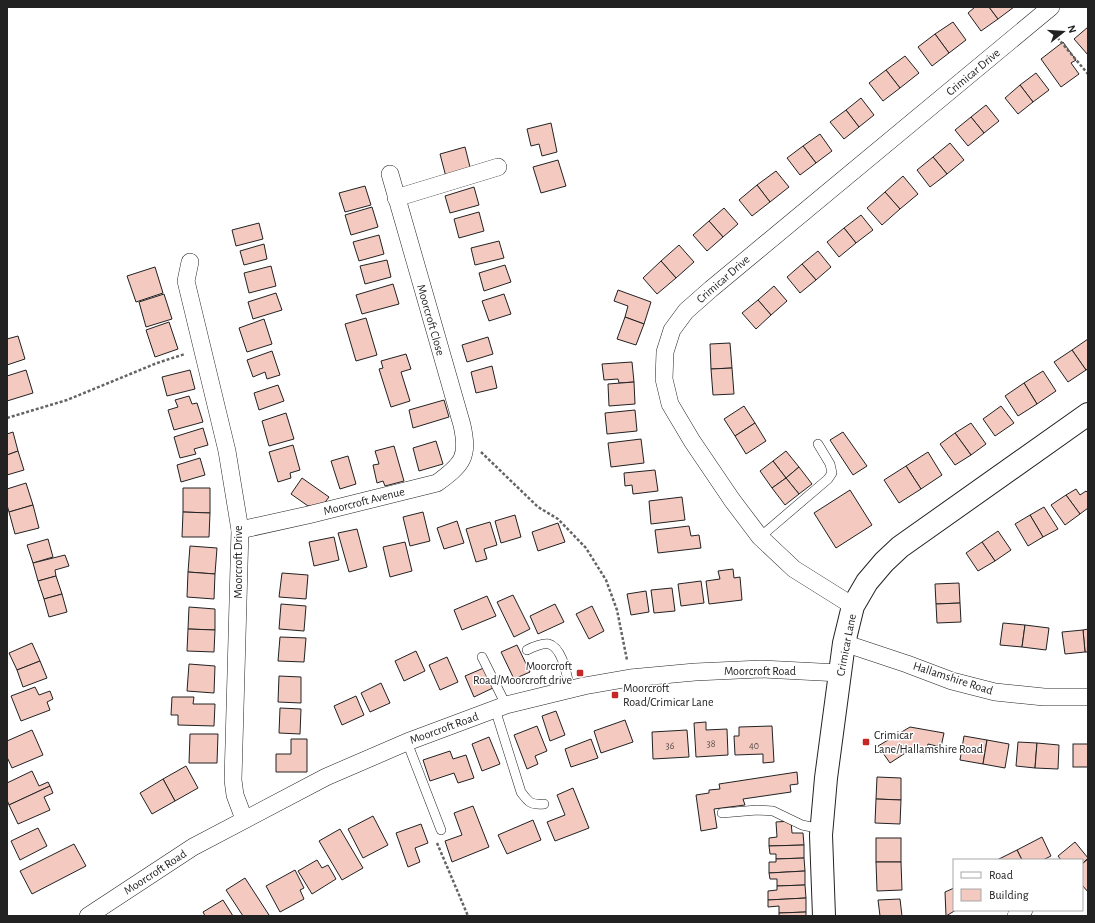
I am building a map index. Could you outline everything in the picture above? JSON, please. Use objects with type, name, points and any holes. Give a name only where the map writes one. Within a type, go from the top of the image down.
[{"type":"street","name":"Crimicar Drive","points":[[854,606],[794,569],[760,536],[732,500],[701,454],[670,404],[664,378],[665,352],[672,330],[686,312],[710,288],[1045,12]]},
{"type":"street","points":[[396,198],[498,167]]},
{"type":"street","name":"Moorcroft Close","points":[[390,174],[466,442]]},
{"type":"street","name":"Moorcroft Drive","points":[[190,262],[186,281],[227,451],[240,530],[233,780],[244,819]]},
{"type":"street","name":"Crimicar Lane","points":[[824,916],[821,829],[826,778],[844,643],[854,606],[867,582],[884,562],[900,547],[1088,414]]},
{"type":"street","name":"Moorcroft Avenue","points":[[240,530],[437,483],[454,471],[463,458],[466,442]]},
{"type":"street","name":"Hallamshire Road","points":[[844,643],[952,680],[995,692],[1044,697],[1088,697]]},
{"type":"street","name":"Moorcroft Road","points":[[88,916],[193,847],[326,777],[407,742],[500,707],[570,690],[630,678],[695,672],[761,669],[840,673]]},
{"type":"lane","points":[[760,536],[828,479],[832,473],[830,464],[818,444]]},
{"type":"lane","points":[[527,650],[539,645],[548,644],[556,648],[562,658],[570,690]]},
{"type":"lane","points":[[482,657],[500,707],[521,792],[528,802],[535,805],[544,804]]},
{"type":"lane","points":[[407,742],[441,830]]},
{"type":"lane","points":[[722,813],[757,810],[772,811],[802,825],[821,829]]},
{"type":"path","points":[[1045,12],[1088,74]]},
{"type":"path","points":[[7,418],[66,400],[156,363],[203,348]]},
{"type":"path","points":[[466,442],[484,454],[538,507],[558,520],[586,548],[606,580],[617,610],[630,678]]},
{"type":"building","points":[[975,7],[989,7],[998,19],[981,31],[968,13]]},
{"type":"building","points":[[989,7],[1014,7],[998,19]]},
{"type":"building","points":[[953,22],[966,40],[949,53],[935,34]]},
{"type":"building","points":[[1088,27],[1088,55],[1074,39]]},
{"type":"building","points":[[935,34],[949,53],[932,66],[918,47]]},
{"type":"building","points":[[1063,42],[1076,60],[1071,63],[1079,74],[1061,87],[1041,59]]},
{"type":"building","points":[[905,56],[919,73],[900,88],[886,70]]},
{"type":"building","points":[[886,70],[900,88],[883,101],[869,83]]},
{"type":"building","points":[[1036,73],[1049,90],[1033,102],[1020,85]]},
{"type":"building","points":[[1020,85],[1033,102],[1018,114],[1005,98]]},
{"type":"building","points":[[861,98],[874,115],[859,127],[846,110]]},
{"type":"building","points":[[986,105],[999,121],[984,133],[971,117]]},
{"type":"building","points":[[846,110],[859,127],[844,139],[830,122]]},
{"type":"building","points":[[971,117],[984,133],[968,146],[955,130]]},
{"type":"building","points":[[551,123],[557,152],[542,156],[539,144],[531,146],[527,129]]},
{"type":"building","points":[[820,134],[832,151],[816,163],[803,146]]},
{"type":"building","points":[[950,143],[964,160],[947,174],[933,157]]},
{"type":"building","points":[[803,146],[816,163],[800,175],[787,158]]},
{"type":"building","points":[[465,147],[471,171],[446,177],[440,154]]},
{"type":"building","points":[[933,157],[947,174],[930,187],[917,170]]},
{"type":"building","points":[[558,160],[566,186],[541,193],[533,167]]},
{"type":"building","points":[[776,171],[789,187],[770,202],[757,185]]},
{"type":"building","points":[[903,176],[918,194],[900,209],[885,192]]},
{"type":"building","points":[[757,185],[770,202],[752,216],[739,200]]},
{"type":"building","points":[[365,186],[371,205],[345,212],[339,193]]},
{"type":"building","points":[[474,187],[479,205],[450,213],[445,196]]},
{"type":"building","points":[[885,192],[900,209],[882,225],[867,208]]},
{"type":"building","points":[[372,207],[378,227],[351,235],[345,215]]},
{"type":"building","points":[[724,208],[738,224],[723,237],[709,221]]},
{"type":"building","points":[[479,212],[484,231],[459,238],[454,219]]},
{"type":"building","points":[[861,215],[873,230],[856,243],[844,228]]},
{"type":"building","points":[[709,221],[723,237],[707,251],[693,235]]},
{"type":"building","points":[[259,223],[263,239],[236,246],[232,230]]},
{"type":"building","points":[[844,228],[856,243],[839,257],[827,242]]},
{"type":"building","points":[[379,235],[384,254],[359,261],[353,242]]},
{"type":"building","points":[[499,241],[504,258],[475,265],[471,248]]},
{"type":"building","points":[[264,244],[267,259],[244,265],[240,251]]},
{"type":"building","points":[[679,245],[694,262],[676,278],[661,261]]},
{"type":"building","points":[[818,251],[831,267],[816,280],[802,264]]},
{"type":"building","points":[[387,260],[391,277],[365,284],[360,266]]},
{"type":"building","points":[[661,261],[676,278],[657,294],[643,278]]},
{"type":"building","points":[[802,264],[816,280],[800,293],[787,277]]},
{"type":"building","points":[[505,265],[511,282],[484,291],[479,273]]},
{"type":"building","points":[[271,266],[276,286],[249,293],[244,273]]},
{"type":"building","points":[[155,267],[163,293],[136,302],[127,276]]},
{"type":"building","points":[[393,284],[399,304],[362,314],[356,295]]},
{"type":"building","points":[[774,286],[787,301],[771,315],[758,300]]},
{"type":"building","points":[[618,290],[651,302],[644,324],[625,317],[628,306],[614,301]]},
{"type":"building","points":[[276,293],[282,310],[253,319],[248,302]]},
{"type":"building","points":[[164,294],[172,319],[146,327],[139,302]]},
{"type":"building","points":[[504,294],[511,314],[489,321],[482,301]]},
{"type":"building","points":[[758,300],[771,315],[756,329],[742,313]]},
{"type":"building","points":[[625,317],[644,324],[636,345],[617,339]]},
{"type":"building","points":[[366,318],[377,355],[356,361],[345,324]]},
{"type":"building","points":[[264,319],[272,344],[247,352],[239,328]]},
{"type":"building","points":[[169,322],[178,349],[155,357],[146,330]]},
{"type":"building","points":[[18,336],[25,359],[7,365],[7,339]]},
{"type":"building","points":[[488,337],[493,354],[467,362],[462,345]]},
{"type":"building","points":[[1088,339],[1088,369],[1086,370],[1072,350]]},
{"type":"building","points":[[730,343],[732,368],[711,369],[710,344]]},
{"type":"building","points":[[1072,350],[1086,370],[1068,382],[1054,362]]},
{"type":"building","points":[[272,351],[280,375],[267,379],[265,372],[253,377],[247,360]]},
{"type":"building","points":[[406,354],[411,369],[401,372],[410,401],[391,407],[379,369],[383,368],[381,361]]},
{"type":"building","points":[[632,362],[634,382],[619,383],[618,379],[604,380],[602,364]]},
{"type":"building","points":[[492,366],[497,388],[476,393],[471,372]]},
{"type":"building","points":[[732,368],[734,394],[713,395],[711,369]]},
{"type":"building","points":[[26,370],[33,393],[7,401],[7,376]]},
{"type":"building","points":[[190,370],[195,389],[167,396],[162,377]]},
{"type":"building","points":[[1043,371],[1056,391],[1037,404],[1024,383]]},
{"type":"building","points":[[634,382],[635,404],[609,406],[608,384]]},
{"type":"building","points":[[1024,383],[1037,404],[1018,416],[1005,396]]},
{"type":"building","points":[[278,385],[284,401],[259,410],[254,393]]},
{"type":"building","points":[[189,396],[192,404],[197,403],[203,422],[174,430],[168,410],[178,407],[175,400]]},
{"type":"building","points":[[444,400],[449,417],[413,428],[409,410]]},
{"type":"building","points":[[744,406],[755,423],[735,436],[724,419]]},
{"type":"building","points":[[1001,406],[1014,423],[995,436],[983,419]]},
{"type":"building","points":[[635,410],[637,431],[607,434],[605,413]]},
{"type":"building","points":[[286,413],[294,439],[269,446],[262,421]]},
{"type":"building","points":[[755,423],[766,441],[746,454],[735,436]]},
{"type":"building","points":[[971,423],[986,444],[971,455],[955,433]]},
{"type":"building","points":[[203,428],[208,445],[194,449],[196,454],[180,458],[174,437]]},
{"type":"building","points":[[13,432],[18,451],[7,455],[7,434]]},
{"type":"building","points":[[843,432],[867,466],[853,475],[830,440]]},
{"type":"building","points":[[955,433],[971,455],[955,465],[940,444]]},
{"type":"building","points":[[641,439],[644,463],[611,467],[608,443]]},
{"type":"building","points":[[436,441],[443,464],[419,471],[413,448]]},
{"type":"building","points":[[293,445],[300,470],[290,473],[291,478],[278,482],[269,452]]},
{"type":"building","points":[[394,446],[404,481],[385,486],[383,481],[377,483],[373,465],[379,464],[375,451]]},
{"type":"building","points":[[18,451],[24,470],[7,475],[7,455]]},
{"type":"building","points":[[786,451],[799,467],[786,478],[773,461]]},
{"type":"building","points":[[928,452],[942,475],[921,489],[906,466]]},
{"type":"building","points":[[348,456],[356,484],[340,489],[331,461]]},
{"type":"building","points":[[200,458],[205,475],[181,482],[177,465]]},
{"type":"building","points":[[773,461],[786,478],[772,488],[760,471]]},
{"type":"building","points":[[906,466],[921,489],[899,503],[884,480]]},
{"type":"building","points":[[799,467],[812,484],[799,494],[786,478]]},
{"type":"building","points":[[655,470],[658,491],[633,494],[632,485],[625,486],[624,473]]},
{"type":"building","points":[[302,478],[329,497],[323,505],[308,506],[291,494]]},
{"type":"building","points":[[786,478],[799,494],[785,505],[772,488]]},
{"type":"building","points":[[26,483],[33,505],[9,512],[7,505],[7,489]]},
{"type":"building","points":[[183,488],[210,488],[210,513],[183,512]]},
{"type":"building","points":[[1076,489],[1080,495],[1086,491],[1088,493],[1088,508],[1080,514],[1066,495]]},
{"type":"building","points":[[850,490],[872,525],[836,548],[814,513]]},
{"type":"building","points":[[1066,495],[1080,514],[1065,525],[1051,505]]},
{"type":"building","points":[[682,497],[685,520],[651,524],[649,501]]},
{"type":"building","points":[[33,505],[39,528],[15,534],[9,512]]},
{"type":"building","points":[[1044,507],[1058,529],[1043,537],[1030,515]]},
{"type":"building","points":[[183,512],[210,513],[209,537],[182,537]]},
{"type":"building","points":[[423,512],[430,541],[410,546],[403,517]]},
{"type":"building","points":[[515,515],[521,537],[501,543],[495,521]]},
{"type":"building","points":[[1030,515],[1043,537],[1028,546],[1015,524]]},
{"type":"building","points":[[457,521],[464,543],[444,549],[437,528]]},
{"type":"building","points":[[490,522],[497,545],[484,549],[487,559],[476,562],[466,529]]},
{"type":"building","points":[[558,523],[565,542],[538,551],[532,532]]},
{"type":"building","points":[[689,526],[691,536],[699,535],[701,548],[658,553],[655,530]]},
{"type":"building","points":[[357,529],[367,567],[349,572],[338,533]]},
{"type":"building","points":[[998,531],[1011,550],[995,561],[982,542]]},
{"type":"building","points":[[334,537],[339,560],[314,566],[309,542]]},
{"type":"building","points":[[48,539],[53,557],[33,563],[27,545]]},
{"type":"building","points":[[405,542],[412,571],[390,577],[383,547]]},
{"type":"building","points":[[982,542],[995,561],[978,571],[966,553]]},
{"type":"building","points":[[190,546],[217,548],[215,574],[188,572]]},
{"type":"building","points":[[65,555],[69,566],[55,570],[56,576],[38,581],[33,563]]},
{"type":"building","points":[[733,569],[734,578],[740,577],[742,600],[709,604],[706,581],[720,579],[718,571]]},
{"type":"building","points":[[188,572],[215,574],[214,599],[187,597]]},
{"type":"building","points":[[282,573],[308,575],[306,599],[279,597]]},
{"type":"building","points":[[56,576],[62,594],[44,599],[38,581]]},
{"type":"building","points":[[701,581],[704,603],[681,606],[678,584]]},
{"type":"building","points":[[959,583],[960,603],[936,604],[935,584]]},
{"type":"building","points":[[672,588],[675,611],[654,613],[651,590]]},
{"type":"building","points":[[646,591],[649,612],[631,615],[627,594]]},
{"type":"building","points":[[62,594],[67,612],[49,617],[44,599]]},
{"type":"building","points":[[513,595],[530,629],[514,637],[497,602]]},
{"type":"building","points":[[487,596],[496,616],[462,630],[454,610]]},
{"type":"building","points":[[960,603],[961,622],[937,623],[936,604]]},
{"type":"building","points":[[281,604],[306,606],[304,631],[279,629]]},
{"type":"building","points":[[555,604],[564,622],[538,634],[530,616]]},
{"type":"building","points":[[592,606],[604,631],[589,639],[576,614]]},
{"type":"building","points":[[189,607],[215,609],[215,630],[188,629]]},
{"type":"building","points":[[1003,623],[1025,625],[1022,647],[1000,645]]},
{"type":"building","points":[[1025,625],[1049,628],[1046,650],[1022,647]]},
{"type":"building","points":[[188,629],[215,630],[214,652],[187,651]]},
{"type":"building","points":[[1088,629],[1088,652],[1085,652],[1083,630]]},
{"type":"building","points":[[1083,630],[1085,652],[1065,654],[1062,632]]},
{"type":"building","points":[[280,637],[306,638],[304,662],[278,661]]},
{"type":"building","points":[[32,643],[40,661],[17,670],[9,653]]},
{"type":"building","points":[[517,645],[530,672],[514,679],[501,652]]},
{"type":"building","points":[[416,651],[425,671],[404,681],[395,661]]},
{"type":"building","points":[[447,657],[458,682],[440,690],[429,665]]},
{"type":"building","points":[[40,661],[47,678],[23,687],[17,670]]},
{"type":"building","points":[[189,664],[215,666],[214,693],[187,691]]},
{"type":"building","points":[[486,667],[495,687],[474,697],[465,676]]},
{"type":"building","points":[[279,676],[301,677],[301,703],[278,702]]},
{"type":"building","points":[[381,683],[390,703],[370,712],[361,693]]},
{"type":"building","points":[[35,687],[39,695],[50,691],[53,699],[47,702],[50,710],[21,721],[11,696]]},
{"type":"building","points":[[356,696],[364,715],[342,725],[334,706]]},
{"type":"building","points":[[172,697],[194,697],[193,704],[215,704],[214,726],[178,725],[178,715],[171,715]]},
{"type":"building","points":[[280,708],[301,709],[300,734],[279,733]]},
{"type":"building","points":[[556,711],[565,735],[550,741],[542,716]]},
{"type":"building","points":[[625,720],[633,742],[601,753],[594,731]]},
{"type":"building","points":[[706,722],[706,730],[727,729],[728,755],[696,757],[694,723]]},
{"type":"building","points":[[537,726],[547,751],[535,756],[538,764],[527,769],[514,735]]},
{"type":"building","points":[[772,726],[774,762],[763,763],[763,754],[735,755],[734,736],[739,736],[739,727]]},
{"type":"building","points":[[910,727],[944,733],[941,747],[928,744],[925,754],[910,750],[890,763],[878,746]]},
{"type":"building","points":[[32,730],[43,755],[12,768],[7,757],[7,741]]},
{"type":"building","points":[[687,730],[689,757],[653,759],[652,732]]},
{"type":"building","points":[[190,734],[218,734],[217,763],[189,763]]},
{"type":"building","points":[[964,736],[987,740],[983,764],[960,760]]},
{"type":"building","points":[[489,737],[500,764],[482,771],[472,744]]},
{"type":"building","points":[[291,739],[307,739],[307,772],[276,772],[276,754],[291,754]]},
{"type":"building","points":[[591,739],[598,758],[571,767],[565,749]]},
{"type":"building","points":[[987,740],[1009,744],[1005,768],[983,764]]},
{"type":"building","points":[[1018,742],[1037,743],[1035,768],[1016,766]]},
{"type":"building","points":[[1037,743],[1059,745],[1058,769],[1035,768]]},
{"type":"building","points":[[1073,744],[1088,744],[1088,767],[1073,767]]},
{"type":"building","points":[[450,751],[453,759],[466,755],[474,778],[458,783],[454,773],[430,781],[423,760]]},
{"type":"building","points":[[186,766],[198,788],[175,801],[163,779]]},
{"type":"building","points":[[32,771],[39,786],[48,782],[50,786],[9,805],[7,800],[7,783]]},
{"type":"building","points":[[797,772],[798,784],[790,785],[791,792],[743,799],[745,805],[714,809],[717,828],[701,831],[696,795],[709,793],[709,790],[720,789],[719,784]]},
{"type":"building","points":[[877,777],[901,778],[901,800],[876,799]]},
{"type":"building","points":[[163,779],[175,801],[152,814],[140,793]]},
{"type":"building","points":[[50,786],[53,793],[44,797],[50,810],[18,824],[9,805]]},
{"type":"building","points":[[573,788],[589,828],[555,841],[547,822],[565,815],[557,795]]},
{"type":"building","points":[[876,799],[901,800],[900,824],[875,823]]},
{"type":"building","points":[[473,806],[489,847],[452,862],[445,841],[462,835],[454,813]]},
{"type":"building","points":[[373,816],[388,845],[363,858],[348,829]]},
{"type":"building","points":[[533,820],[541,840],[507,854],[498,835]]},
{"type":"building","points":[[791,821],[792,833],[803,833],[804,845],[769,846],[769,838],[777,837],[776,822]]},
{"type":"building","points":[[421,824],[428,843],[415,848],[420,862],[408,867],[396,833]]},
{"type":"building","points":[[38,828],[47,846],[20,860],[11,841]]},
{"type":"building","points":[[340,829],[363,868],[342,880],[319,841]]},
{"type":"building","points":[[1042,837],[1051,856],[1045,859],[1022,859],[1017,850]]},
{"type":"building","points":[[876,838],[901,838],[901,862],[876,862]]},
{"type":"building","points":[[1075,842],[1088,858],[1083,863],[1083,859],[1060,859],[1058,856]]},
{"type":"building","points":[[74,844],[86,866],[32,894],[20,871]]},
{"type":"building","points":[[804,845],[804,858],[776,859],[776,854],[770,854],[769,846]]},
{"type":"building","points":[[1017,850],[1022,859],[999,859]]},
{"type":"building","points":[[804,858],[805,871],[769,873],[769,862],[776,862],[776,859]]},
{"type":"building","points":[[1088,859],[1088,892],[1083,886],[1083,863]]},
{"type":"building","points":[[317,860],[322,868],[328,865],[336,879],[312,894],[298,871]]},
{"type":"building","points":[[876,862],[901,862],[902,890],[877,891]]},
{"type":"building","points":[[295,870],[304,888],[300,890],[304,899],[280,912],[266,886]]},
{"type":"building","points":[[805,871],[805,885],[777,886],[777,879],[770,879],[769,873]]},
{"type":"building","points":[[245,878],[269,915],[243,916],[226,890]]},
{"type":"building","points":[[805,885],[806,898],[768,900],[768,891],[777,890],[777,886]]},
{"type":"building","points":[[953,888],[953,911],[954,911],[946,916],[945,892]]},
{"type":"building","points":[[806,898],[806,912],[779,913],[779,906],[768,907],[768,900]]},
{"type":"building","points":[[900,899],[902,916],[880,916],[878,900]]},
{"type":"building","points":[[223,900],[233,916],[205,916],[203,912]]},
{"type":"building","points":[[806,912],[806,916],[779,916],[779,913]]},
{"type":"place","name":"Moorcroft Road/Moorcroft drive","points":[[580,673]]},
{"type":"place","name":"Moorcroft Road/Crimicar Lane","points":[[615,695]]},
{"type":"place","name":"Crimicar Lane/Hallamshire Road","points":[[866,742]]}]
